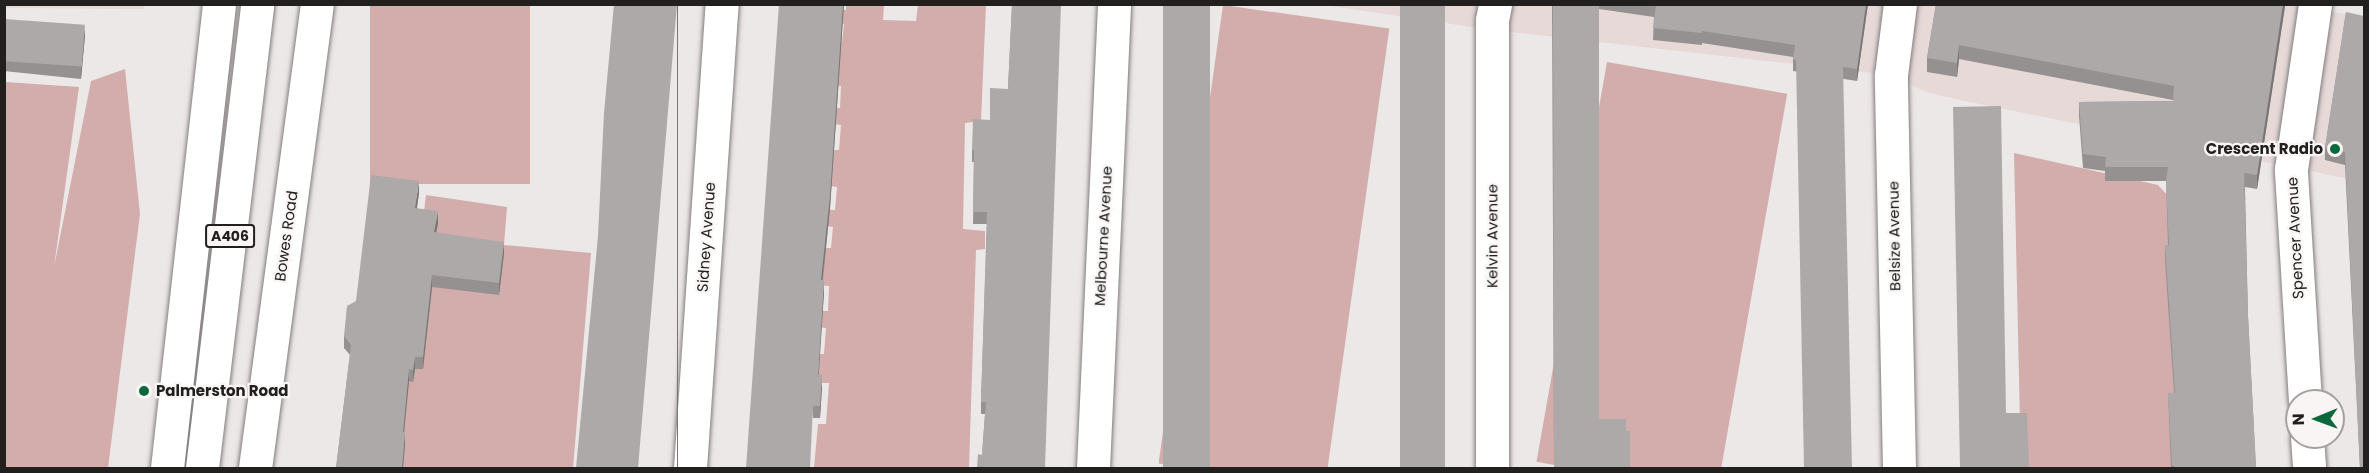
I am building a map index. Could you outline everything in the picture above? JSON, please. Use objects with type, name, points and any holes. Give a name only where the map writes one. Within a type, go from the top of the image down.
[{"type":"main road","name":"A406","points":[[202,468],[257,4]]},
{"type":"main road","name":"Bowes Road","points":[[255,468],[317,4]]},
{"type":"main road","name":"Sidney Avenue","points":[[690,468],[722,4]]},
{"type":"main road","name":"Melbourne Avenue","points":[[1093,468],[1114,4]]},
{"type":"main road","name":"Kelvin Avenue","points":[[1492,468],[1492,20],[1495,4]]},
{"type":"main road","name":"Belsize Avenue","points":[[1899,468],[1891,75],[1900,4]]},
{"type":"main road","name":"Spencer Avenue","points":[[2304,389],[2291,169],[2315,4]]},
{"type":"main road","name":"A406","points":[[167,468],[215,9]]},
{"type":"main road","points":[[2308,449],[2309,468]]},
{"type":"shaded area","points":[[5,4],[145,5],[144,9],[5,8]]},
{"type":"shaded area","points":[[2280,4],[2364,17],[2364,182],[1960,100],[1926,92],[1891,75],[1492,30],[1324,5]]},
{"type":"shaded area","points":[[370,5],[530,5],[530,184],[370,184]]},
{"type":"shaded area","points":[[846,5],[884,5],[883,20],[916,21],[918,5],[986,5],[981,121],[965,123],[963,229],[985,231],[985,249],[976,250],[969,468],[814,468],[818,424],[826,424],[829,383],[808,383],[810,354],[824,354],[826,328],[810,326],[811,311],[828,311],[829,286],[814,285],[817,248],[831,248],[833,227],[818,225],[819,209],[835,210],[837,187],[822,185],[825,150],[839,150],[841,125],[825,123],[825,107],[840,108],[841,86],[826,85],[830,42],[842,42],[844,24],[831,23],[832,9],[846,10]]},
{"type":"shaded area","points":[[1223,5],[1389,28],[1328,468],[1191,468],[1159,463]]},
{"type":"shaded area","points":[[1607,62],[1787,94],[1721,468],[1571,468],[1536,462]]},
{"type":"shaded area","points":[[125,69],[140,214],[108,468],[5,468],[5,82],[79,87],[54,267],[91,81]]},
{"type":"shaded area","points":[[2014,153],[2158,185],[2184,213],[2196,468],[2021,468]]},
{"type":"shaded area","points":[[426,195],[507,207],[504,245],[591,253],[573,468],[392,468]]},
{"type":"building","points":[[614,4],[677,4],[638,468],[576,468],[598,236],[604,113]]},
{"type":"building","points":[[779,4],[843,4],[830,196],[821,280],[824,280],[818,375],[822,375],[820,406],[813,406],[810,468],[746,468]]},
{"type":"building","points":[[1012,4],[1061,4],[1045,468],[977,468],[978,454],[982,455],[986,402],[981,402],[987,212],[973,212],[973,119],[990,120],[990,88],[1008,89]]},
{"type":"building","points":[[1163,4],[1210,4],[1210,468],[1163,468]]},
{"type":"building","points":[[1400,4],[1445,4],[1445,468],[1400,468]]},
{"type":"building","points":[[1553,4],[1599,4],[1599,419],[1626,419],[1626,431],[1630,431],[1630,468],[1554,468]]},
{"type":"building","points":[[1650,4],[1866,4],[1857,69],[1843,67],[1852,468],[1804,468],[1796,60],[1793,59],[1795,45],[1702,31],[1702,33],[1653,28],[1656,5]]},
{"type":"building","points":[[1936,4],[2283,4],[2257,175],[2244,173],[2248,316],[2256,468],[2175,468],[2172,466],[2168,393],[2175,393],[2165,245],[2169,245],[2166,181],[2168,167],[2105,167],[2106,157],[2083,154],[2079,102],[2173,101],[2174,86],[1959,45],[1957,63],[1927,58]]},
{"type":"building","points":[[2346,12],[2364,16],[2364,468],[2360,468],[2345,152],[2325,148]]},
{"type":"building","points":[[4,19],[85,25],[82,67],[4,61]]},
{"type":"building","points":[[2001,106],[2006,413],[2027,413],[2029,468],[1960,468],[1953,107]]},
{"type":"building","points":[[371,175],[419,181],[415,208],[438,211],[434,232],[504,242],[499,283],[432,275],[423,357],[415,357],[413,370],[409,369],[402,468],[336,468],[351,345],[344,336],[347,306],[356,301]]},
{"type":"place","name":"Crescent Radio","points":[[2335,149]]},
{"type":"place","name":"Palmerston Road","points":[[144,391]]}]
